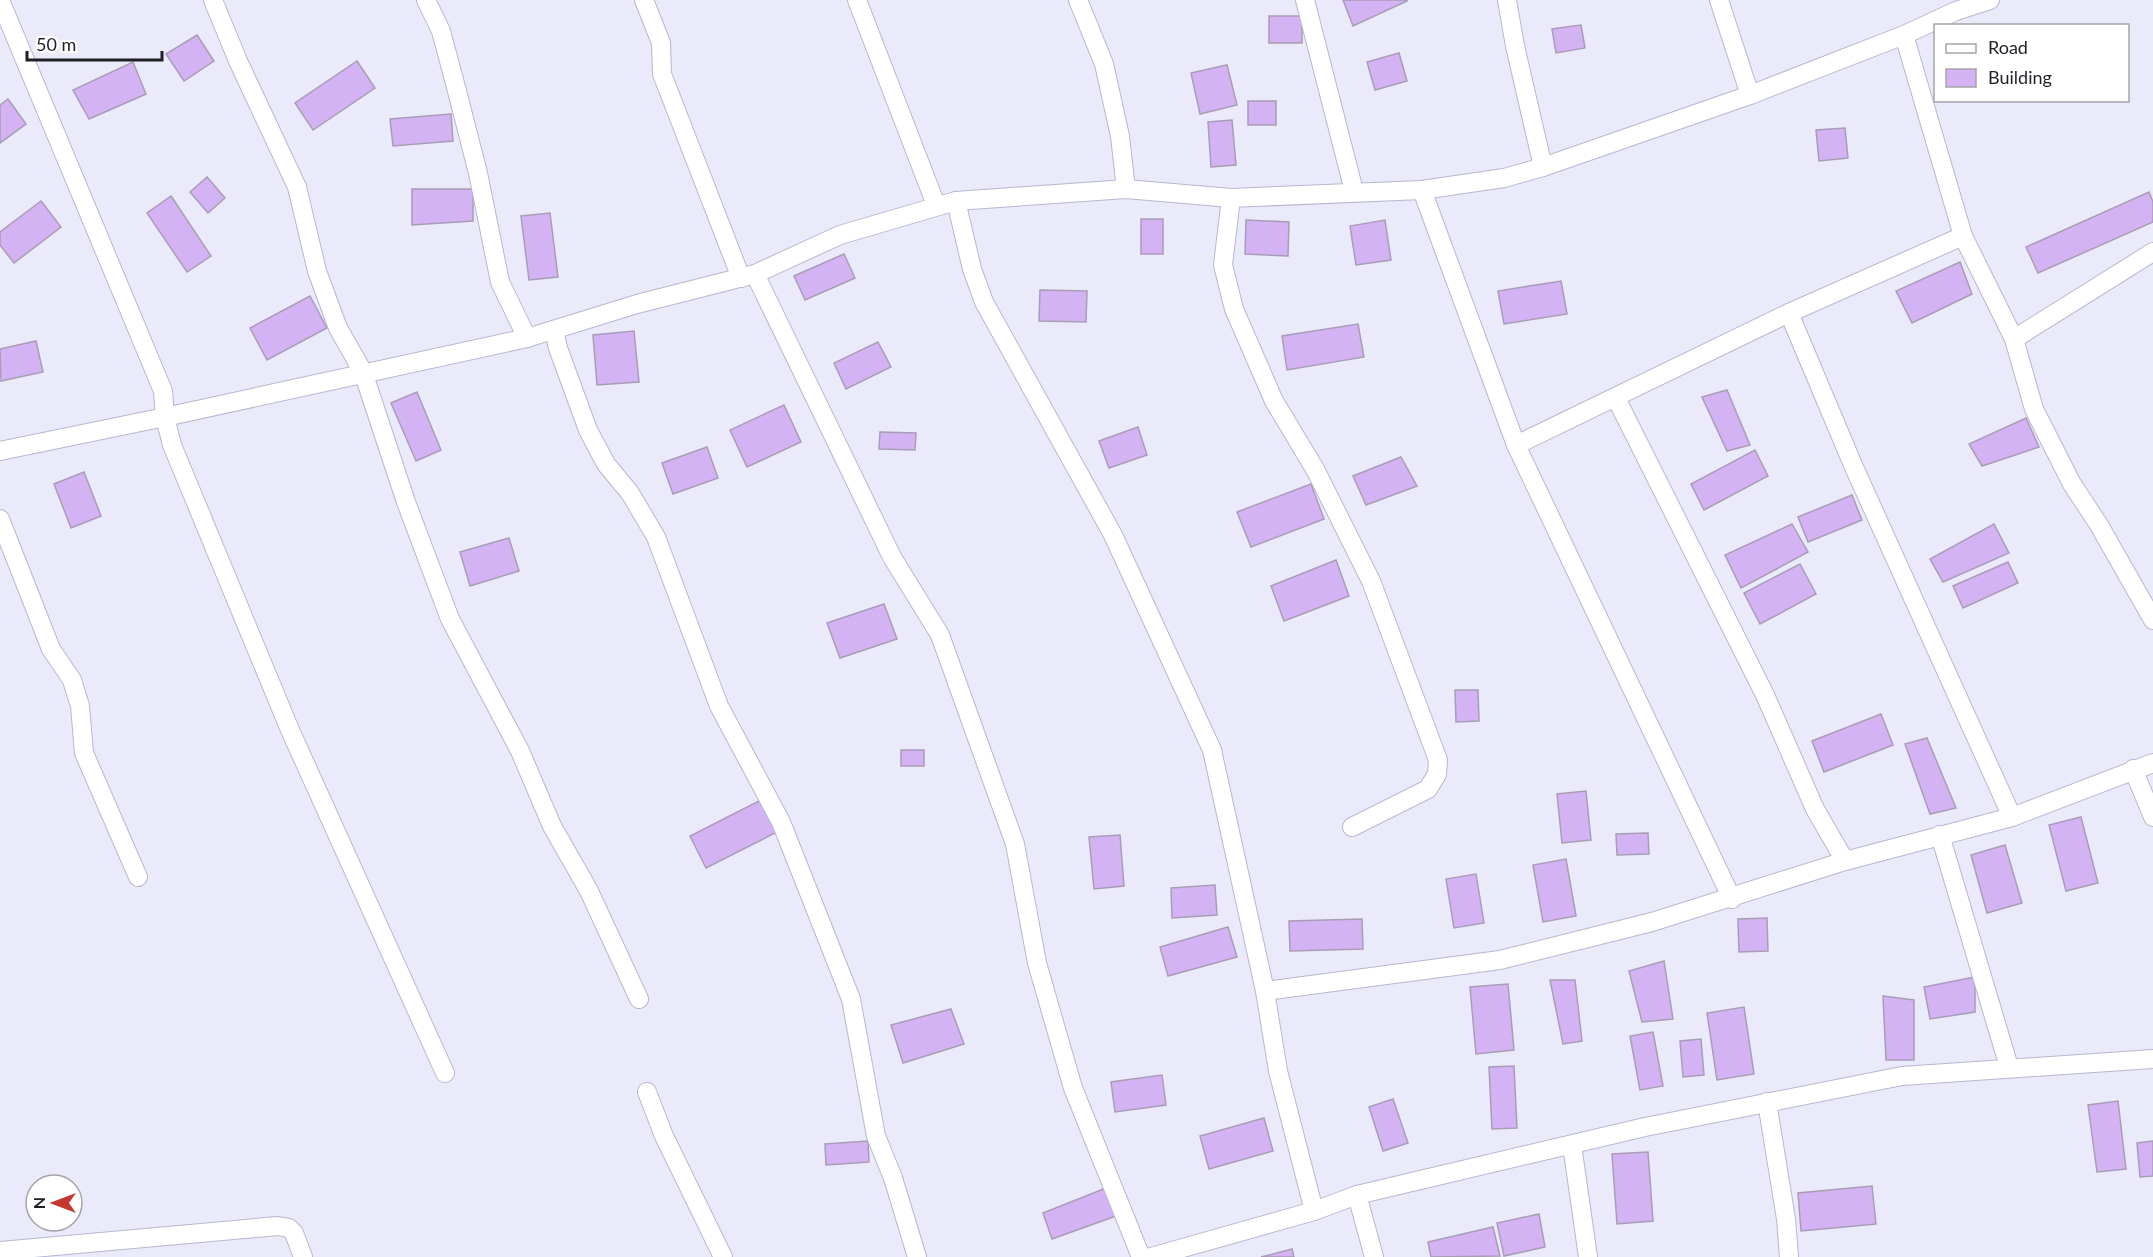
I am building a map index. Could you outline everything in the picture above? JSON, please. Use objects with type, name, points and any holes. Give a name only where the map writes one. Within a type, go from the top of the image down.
[{"type":"street","points":[[0,0],[126,307],[163,391],[165,417],[172,445],[250,637],[445,1073]]},
{"type":"street","points":[[213,0],[238,61],[297,187],[324,290],[338,328],[363,372],[406,502],[450,619],[520,751],[552,826],[589,891],[639,999]]},
{"type":"street","points":[[426,0],[441,31],[460,101],[478,173],[500,282],[528,338]]},
{"type":"street","points":[[644,0],[661,43],[662,74],[748,276],[892,557],[940,635],[1015,844],[1037,963],[1073,1088],[1141,1257]]},
{"type":"street","points":[[857,0],[936,205]]},
{"type":"street","points":[[1078,0],[1104,64],[1120,136],[1126,189]]},
{"type":"street","points":[[1305,0],[1354,191]]},
{"type":"street","points":[[1507,0],[1543,167]]},
{"type":"street","points":[[1719,0],[1750,95]]},
{"type":"street","points":[[0,452],[528,338],[637,304],[748,276],[840,235],[956,201],[1126,189],[1231,198],[1354,191],[1422,190],[1504,178],[1543,167],[1750,95],[1904,34],[1953,6],[1990,0]]},
{"type":"street","points":[[1904,34],[1963,236],[2014,339],[2034,410],[2072,484],[2099,525],[2153,620]]},
{"type":"street","points":[[1422,190],[1516,445],[1732,898]]},
{"type":"street","points":[[1231,198],[1223,265],[1234,309],[1274,401],[1316,471],[1371,581],[1437,760],[1437,774],[1428,789],[1352,827]]},
{"type":"street","points":[[956,201],[972,269],[984,302],[1113,535],[1212,750],[1265,991],[1278,1071],[1314,1211]]},
{"type":"street","points":[[1516,445],[1789,313],[1963,236]]},
{"type":"street","points":[[2014,339],[2153,252]]},
{"type":"street","points":[[1789,313],[1853,465],[2012,817]]},
{"type":"street","points":[[554,330],[558,348],[588,430],[606,464],[635,500],[656,537],[719,706],[781,822],[851,999],[876,1136],[893,1178],[917,1257]]},
{"type":"street","points":[[1616,398],[1765,695],[1815,809],[1845,861]]},
{"type":"street","points":[[0,519],[51,649],[72,680],[80,706],[84,753],[138,878]]},
{"type":"street","points":[[1265,991],[1500,960],[1732,898],[1845,861],[2012,817],[2153,763]]},
{"type":"street","points":[[2133,769],[2153,817]]},
{"type":"street","points":[[1940,835],[2009,1067]]},
{"type":"street","points":[[1151,1257],[1314,1211],[1357,1195],[1767,1102],[1902,1076],[2153,1059]]},
{"type":"street","points":[[647,1092],[664,1136],[723,1257]]},
{"type":"street","points":[[1767,1102],[1786,1219],[1789,1257]]},
{"type":"street","points":[[1572,1145],[1588,1257]]},
{"type":"street","points":[[1357,1195],[1374,1257]]},
{"type":"street","points":[[0,1251],[96,1249],[278,1227],[289,1228],[294,1233],[303,1257]]},
{"type":"building","points":[[1343,0],[1407,0],[1407,1],[1353,26]]},
{"type":"building","points":[[1269,16],[1302,16],[1302,43],[1269,43]]},
{"type":"building","points":[[1581,25],[1585,48],[1556,53],[1552,29]]},
{"type":"building","points":[[197,35],[214,61],[184,81],[166,54]]},
{"type":"building","points":[[1399,53],[1407,81],[1375,90],[1367,62]]},
{"type":"building","points":[[357,61],[375,88],[313,130],[295,103]]},
{"type":"building","points":[[133,62],[146,94],[89,119],[73,90]]},
{"type":"building","points":[[1227,65],[1237,105],[1200,114],[1191,73]]},
{"type":"building","points":[[8,99],[26,124],[0,143],[0,105]]},
{"type":"building","points":[[1248,101],[1276,101],[1276,125],[1248,125]]},
{"type":"building","points":[[451,114],[453,141],[393,146],[390,119]]},
{"type":"building","points":[[1232,120],[1236,165],[1211,167],[1208,122]]},
{"type":"building","points":[[1845,128],[1848,158],[1819,161],[1816,130]]},
{"type":"building","points":[[207,177],[225,198],[208,213],[190,192]]},
{"type":"building","points":[[412,189],[473,189],[473,221],[412,225]]},
{"type":"building","points":[[2149,192],[2153,202],[2153,222],[2038,273],[2026,247]]},
{"type":"building","points":[[171,196],[211,256],[187,272],[147,213]]},
{"type":"building","points":[[41,201],[61,227],[14,263],[0,245],[0,232]]},
{"type":"building","points":[[550,213],[558,277],[529,280],[521,216]]},
{"type":"building","points":[[1141,219],[1163,219],[1163,254],[1141,254]]},
{"type":"building","points":[[1246,220],[1289,222],[1288,256],[1245,254]]},
{"type":"building","points":[[1385,220],[1391,260],[1356,265],[1350,226]]},
{"type":"building","points":[[844,254],[855,278],[805,300],[794,276]]},
{"type":"building","points":[[1960,262],[1972,294],[1912,323],[1896,291]]},
{"type":"building","points":[[1561,281],[1567,314],[1504,324],[1498,291]]},
{"type":"building","points":[[1040,290],[1087,291],[1086,322],[1039,321]]},
{"type":"building","points":[[310,296],[327,328],[267,360],[250,328]]},
{"type":"building","points":[[1358,324],[1364,357],[1287,370],[1282,336]]},
{"type":"building","points":[[634,331],[639,382],[597,385],[593,335]]},
{"type":"building","points":[[36,341],[43,372],[1,381],[0,349]]},
{"type":"building","points":[[878,342],[891,367],[846,389],[834,363]]},
{"type":"building","points":[[1727,390],[1750,445],[1727,451],[1702,397]]},
{"type":"building","points":[[417,392],[441,450],[416,461],[391,403]]},
{"type":"building","points":[[784,405],[801,442],[747,467],[730,430]]},
{"type":"building","points":[[2026,418],[2039,447],[1982,466],[1969,444]]},
{"type":"building","points":[[1138,427],[1147,455],[1109,468],[1099,441]]},
{"type":"building","points":[[880,432],[916,433],[915,450],[879,449]]},
{"type":"building","points":[[707,447],[718,478],[673,494],[662,463]]},
{"type":"building","points":[[1755,450],[1768,476],[1704,510],[1691,484]]},
{"type":"building","points":[[1401,457],[1417,486],[1366,505],[1353,476]]},
{"type":"building","points":[[84,472],[101,516],[71,528],[54,484]]},
{"type":"building","points":[[1311,484],[1324,519],[1251,547],[1237,512]]},
{"type":"building","points":[[1852,495],[1862,520],[1808,542],[1798,517]]},
{"type":"building","points":[[1792,524],[1808,552],[1741,588],[1725,555]]},
{"type":"building","points":[[1994,524],[2009,553],[1943,582],[1930,559]]},
{"type":"building","points":[[509,538],[519,571],[470,586],[460,552]]},
{"type":"building","points":[[1336,560],[1349,596],[1284,621],[1271,586]]},
{"type":"building","points":[[2008,562],[2018,583],[1963,608],[1953,586]]},
{"type":"building","points":[[1800,564],[1816,594],[1760,624],[1744,593]]},
{"type":"building","points":[[884,604],[897,639],[840,658],[827,623]]},
{"type":"building","points":[[1455,690],[1478,690],[1479,721],[1456,722]]},
{"type":"building","points":[[1881,714],[1893,745],[1824,772],[1812,741]]},
{"type":"building","points":[[1927,738],[1956,808],[1930,814],[1905,744]]},
{"type":"building","points":[[901,750],[924,750],[924,766],[901,766]]},
{"type":"building","points":[[1586,791],[1591,840],[1562,843],[1557,794]]},
{"type":"building","points":[[761,800],[777,832],[706,868],[690,836]]},
{"type":"building","points":[[2081,817],[2098,883],[2066,891],[2049,825]]},
{"type":"building","points":[[1648,833],[1649,854],[1617,855],[1616,834]]},
{"type":"building","points":[[1120,835],[1124,886],[1094,889],[1089,837]]},
{"type":"building","points":[[2005,845],[2022,903],[1987,913],[1971,855]]},
{"type":"building","points":[[1566,859],[1576,916],[1543,922],[1533,865]]},
{"type":"building","points":[[1476,874],[1484,923],[1454,928],[1446,879]]},
{"type":"building","points":[[1215,885],[1217,915],[1172,918],[1171,888]]},
{"type":"building","points":[[1767,918],[1768,951],[1739,952],[1738,919]]},
{"type":"building","points":[[1362,919],[1363,949],[1290,951],[1289,921]]},
{"type":"building","points":[[1228,927],[1237,957],[1168,976],[1160,947]]},
{"type":"building","points":[[1664,961],[1673,1019],[1642,1022],[1629,971]]},
{"type":"building","points":[[1975,977],[1975,1012],[1930,1019],[1924,987]]},
{"type":"building","points":[[1550,980],[1575,980],[1582,1041],[1563,1044]]},
{"type":"building","points":[[1508,984],[1514,1050],[1476,1054],[1470,987]]},
{"type":"building","points":[[1883,996],[1914,1000],[1914,1060],[1886,1060]]},
{"type":"building","points":[[1744,1007],[1754,1074],[1717,1080],[1707,1013]]},
{"type":"building","points":[[951,1009],[964,1044],[903,1063],[891,1025]]},
{"type":"building","points":[[1653,1032],[1663,1086],[1640,1090],[1630,1036]]},
{"type":"building","points":[[1701,1039],[1704,1075],[1683,1077],[1680,1041]]},
{"type":"building","points":[[1514,1066],[1517,1128],[1492,1129],[1489,1067]]},
{"type":"building","points":[[1162,1075],[1166,1105],[1115,1112],[1111,1082]]},
{"type":"building","points":[[1393,1099],[1408,1143],[1383,1151],[1369,1107]]},
{"type":"building","points":[[2118,1101],[2126,1169],[2097,1172],[2088,1105]]},
{"type":"building","points":[[1264,1118],[1273,1151],[1209,1169],[1200,1136]]},
{"type":"building","points":[[868,1141],[869,1162],[826,1165],[825,1144]]},
{"type":"building","points":[[2153,1141],[2153,1176],[2140,1177],[2137,1143]]},
{"type":"building","points":[[1648,1152],[1653,1221],[1617,1224],[1612,1154]]},
{"type":"building","points":[[1872,1186],[1876,1224],[1801,1231],[1798,1193]]},
{"type":"building","points":[[1106,1188],[1116,1216],[1052,1239],[1043,1213]]},
{"type":"building","points":[[1539,1214],[1545,1247],[1504,1256],[1497,1223]]},
{"type":"building","points":[[1493,1227],[1500,1256],[1431,1257],[1428,1242]]},
{"type":"building","points":[[1292,1249],[1294,1257],[1261,1257]]}]
